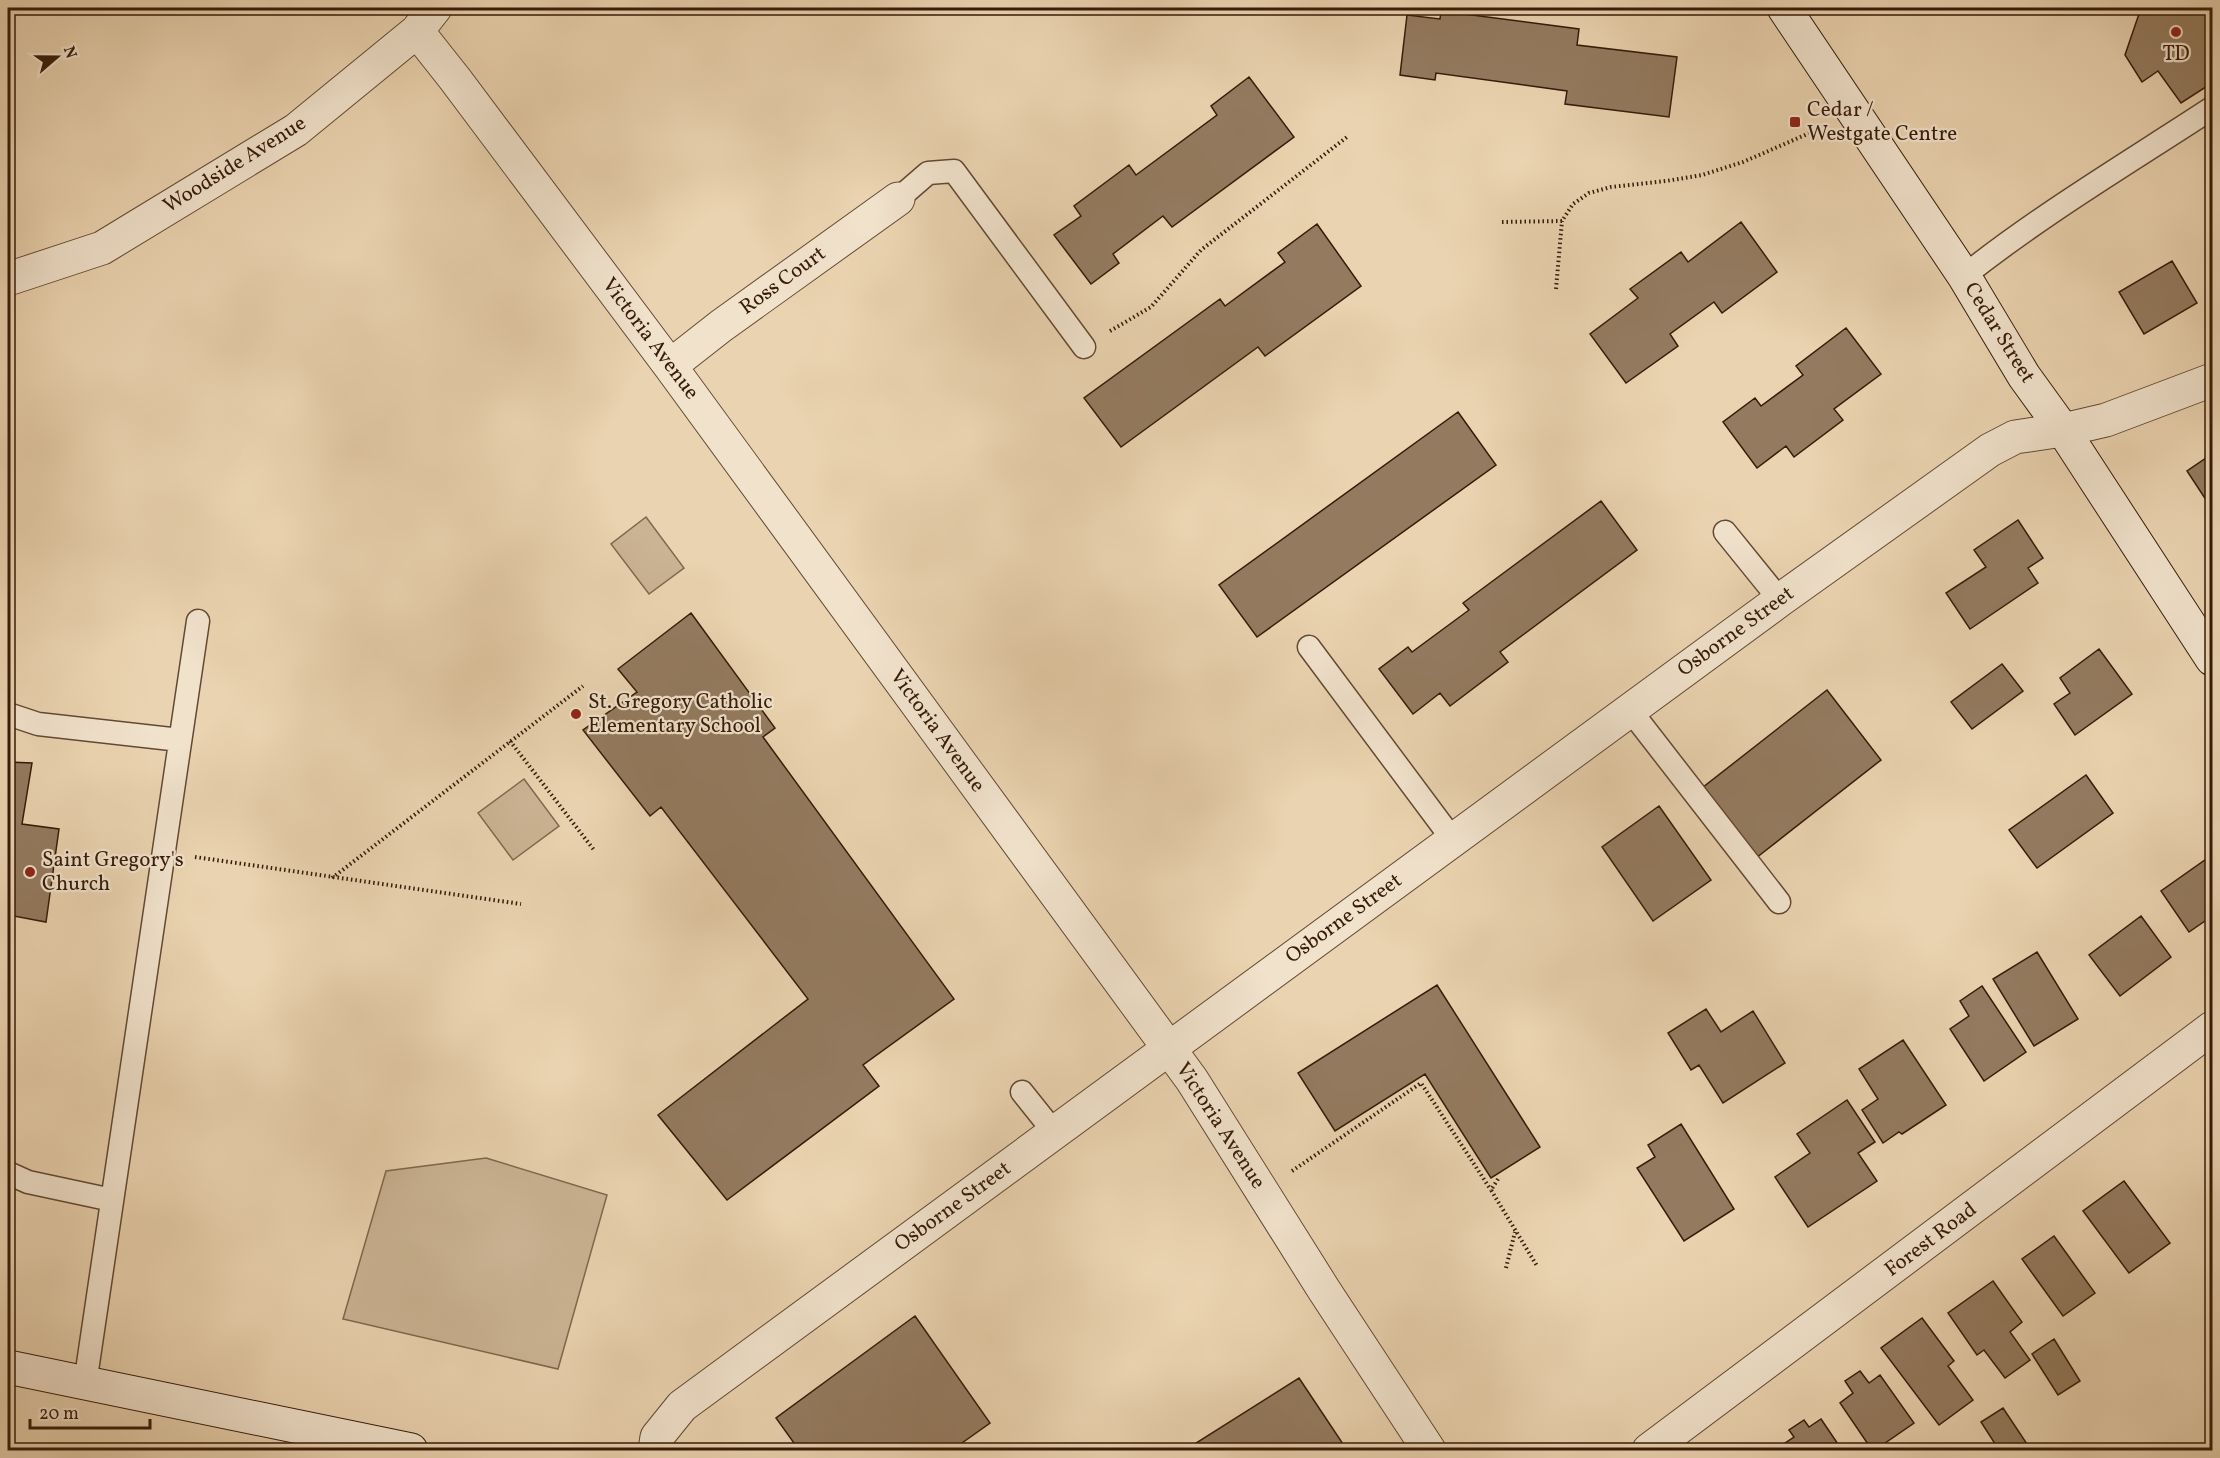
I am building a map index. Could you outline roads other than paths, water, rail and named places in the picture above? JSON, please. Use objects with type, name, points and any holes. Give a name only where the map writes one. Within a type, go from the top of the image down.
[{"type":"street","name":"Cedar Street","points":[[1784,8],[1964,276],[2024,376],[2063,430],[2212,659]]},
{"type":"street","name":"Woodside Avenue","points":[[8,279],[102,248],[296,130],[426,19]]},
{"type":"street","name":"Victoria Avenue","points":[[426,19],[455,79],[670,366],[1201,1092],[1324,1290],[1429,1450]]},
{"type":"street","name":"Ross Court","points":[[670,366],[721,326],[898,199]]},
{"type":"street","name":"Osborne Street","points":[[655,1450],[657,1437],[681,1406],[1780,600],[1990,450],[2014,437],[2063,430],[2106,420],[2212,380]]},
{"type":"street","name":"Forest Road","points":[[1650,1450],[2212,1028]]},
{"type":"street","points":[[8,1367],[411,1450]]},
{"type":"lane","points":[[1964,276],[2003,245],[2054,210],[2212,108]]},
{"type":"lane","points":[[898,199],[928,173],[954,171],[1084,347]]},
{"type":"lane","points":[[1725,532],[1780,600]]},
{"type":"lane","points":[[85,1384],[198,621]]},
{"type":"lane","points":[[1309,647],[1453,840]]},
{"type":"lane","points":[[1630,710],[1779,902]]},
{"type":"lane","points":[[8,714],[38,724],[180,740]]},
{"type":"lane","points":[[1022,1092],[1054,1132]]},
{"type":"lane","points":[[8,1173],[28,1182],[112,1200]]},
{"type":"place","name":"TD","points":[[2176,32]]},
{"type":"place","name":"Cedar / Westgate Centre","points":[[1795,122]]},
{"type":"place","name":"St. Gregory Catholic Elementary School","points":[[576,714]]},
{"type":"place","name":"Saint Gregory's Church","points":[[30,872]]}]
